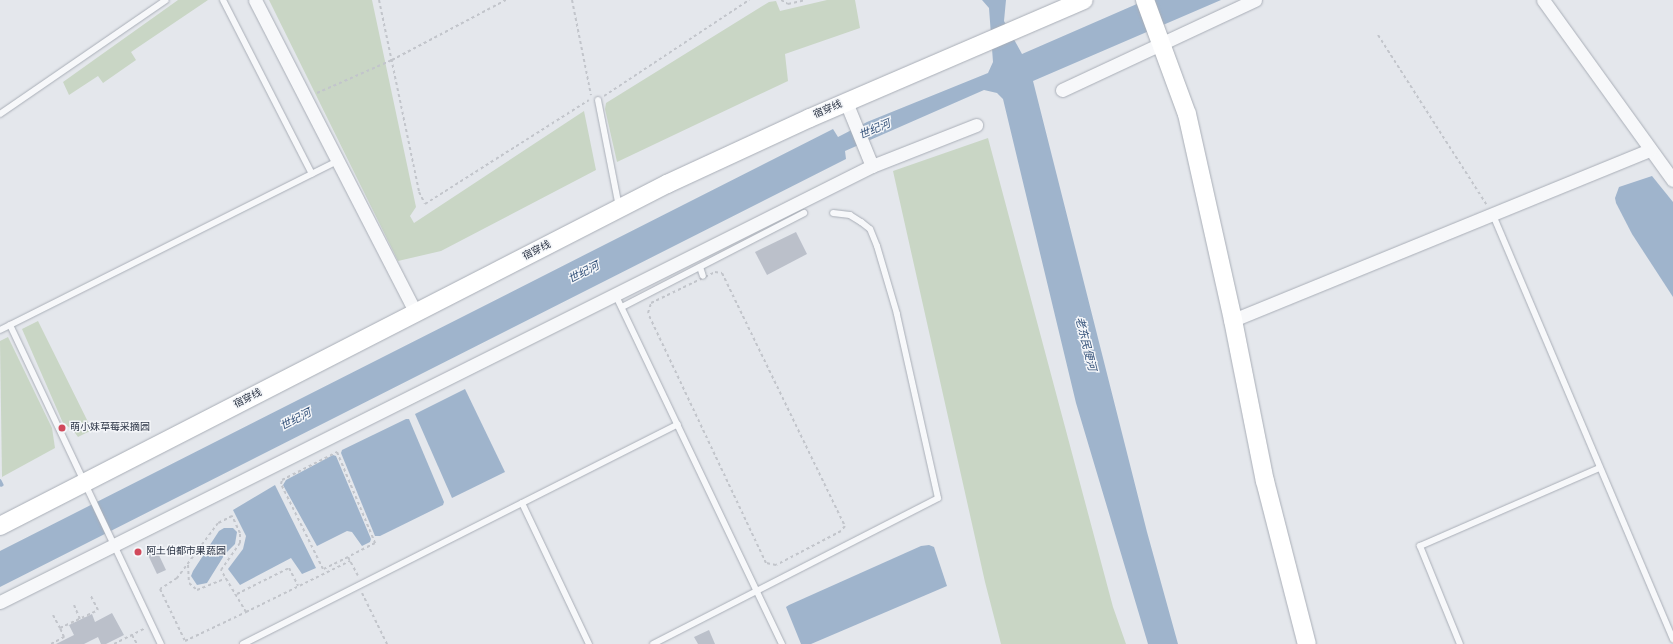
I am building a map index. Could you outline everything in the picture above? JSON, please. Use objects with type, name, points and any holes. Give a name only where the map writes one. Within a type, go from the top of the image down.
[{"type":"main road","name":"宿穿线","points":[[0,526],[88,489],[416,314],[667,184],[849,109],[1084,0]]},
{"type":"main road","points":[[1145,0],[1165,36]]},
{"type":"main road","points":[[1157,0],[1165,36],[1187,114],[1237,319],[1294,564],[1315,644]]},
{"type":"main road","points":[[1237,319],[1265,482],[1307,644]]},
{"type":"street","points":[[255,0],[416,314]]},
{"type":"street","points":[[1062,90],[1165,36],[1255,0]]},
{"type":"street","points":[[1543,0],[1673,180]]},
{"type":"street","points":[[849,109],[870,160]]},
{"type":"street","points":[[0,602],[113,541],[615,294],[870,160],[976,125]]},
{"type":"street","points":[[1237,319],[1650,150]]},
{"type":"lane","points":[[0,114],[166,0]]},
{"type":"lane","points":[[224,0],[312,174]]},
{"type":"lane","points":[[598,100],[619,208]]},
{"type":"lane","points":[[0,330],[338,161]]},
{"type":"lane","points":[[622,307],[804,213]]},
{"type":"lane","points":[[653,644],[938,498],[897,314],[877,246],[870,229],[861,222],[850,215],[833,213]]},
{"type":"lane","points":[[1493,215],[1599,468],[1673,639]]},
{"type":"lane","points":[[700,267],[703,276]]},
{"type":"lane","points":[[615,294],[782,644]]},
{"type":"lane","points":[[10,325],[161,644]]},
{"type":"lane","points":[[243,644],[678,424]]},
{"type":"lane","points":[[1460,644],[1420,546],[1599,468]]},
{"type":"lane","points":[[522,503],[589,644]]},
{"type":"path","points":[[379,0],[421,201],[430,203],[592,100],[572,0]]},
{"type":"path","points":[[306,98],[392,60],[506,0]]},
{"type":"path","points":[[598,100],[749,0]]},
{"type":"path","points":[[781,0],[788,4],[805,0]]},
{"type":"path","points":[[1378,35],[1493,215]]},
{"type":"path","points":[[722,273],[845,526],[841,531],[776,565],[766,562],[649,319],[648,308],[651,303],[703,276],[722,273]]},
{"type":"path","points":[[337,452],[375,543],[348,557],[322,569],[281,484],[282,480],[337,452]]},
{"type":"path","points":[[246,612],[221,570],[238,548],[241,538],[232,516],[218,523],[172,583],[160,589],[185,641],[246,612],[350,561]]},
{"type":"path","points":[[348,557],[387,644]]},
{"type":"path","points":[[188,564],[189,583],[197,590],[226,578]]},
{"type":"path","points":[[236,594],[289,568],[298,586]]},
{"type":"path","points":[[60,628],[98,610],[91,596]]},
{"type":"path","points":[[74,605],[80,619]]},
{"type":"path","points":[[51,644],[64,637],[54,615]]},
{"type":"path","points":[[114,644],[152,624]]},
{"type":"path","points":[[132,634],[137,644]]},
{"type":"green space","points":[[178,0],[208,0],[131,52],[136,60],[103,83],[98,76],[69,95],[63,82]]},
{"type":"green space","points":[[269,0],[372,0],[416,207],[410,216],[414,223],[584,111],[596,170],[441,251],[398,261]]},
{"type":"green space","points":[[827,0],[855,0],[860,28],[785,54],[788,81],[617,162],[605,109],[606,103],[769,2],[776,1],[780,11]]},
{"type":"green space","points":[[988,138],[1113,607],[1126,644],[1001,644],[985,582],[893,171]]},
{"type":"green space","points":[[38,321],[92,430],[78,437],[73,430],[63,423],[22,329]]},
{"type":"green space","points":[[8,337],[52,428],[55,448],[2,477],[0,341]]},
{"type":"water","points":[[982,0],[1006,0],[1004,21],[1022,54],[1146,0],[1221,0],[1033,81],[1147,532],[1178,644],[1148,644],[1076,403],[1003,99],[997,93],[984,90],[845,151],[846,159],[0,587],[0,551],[833,129],[838,137],[867,122],[988,73],[993,62],[989,8]]},
{"type":"water","points":[[1652,176],[1673,202],[1673,297],[1632,234],[1616,203],[1615,198],[1619,187]]},
{"type":"water","points":[[465,389],[505,472],[452,498],[415,414]]},
{"type":"water","points":[[406,419],[409,419],[444,502],[443,505],[380,536],[375,536],[341,453],[342,450]]},
{"type":"water","points":[[333,455],[336,456],[371,539],[370,542],[362,546],[352,532],[347,531],[317,546],[283,485],[286,480]]},
{"type":"water","points":[[275,485],[316,568],[302,574],[291,558],[240,585],[228,569],[243,549],[246,536],[233,510]]},
{"type":"water","points":[[224,528],[233,528],[237,532],[235,544],[225,554],[207,583],[197,585],[191,576],[193,571],[219,531]]},
{"type":"water","points":[[929,545],[934,547],[947,586],[811,644],[801,644],[786,607],[921,546]]},
{"type":"building","points":[[796,232],[807,254],[767,275],[755,252]]},
{"type":"building","points":[[157,551],[166,570],[157,574],[148,555]]},
{"type":"building","points":[[112,613],[124,635],[106,644],[101,644],[98,637],[84,644],[56,644],[74,635],[69,625],[92,614],[95,622]]},
{"type":"building","points":[[709,630],[715,644],[698,644],[694,637]]},
{"type":"waterway","points":[[0,481],[2,485]]},
{"type":"place","name":"萌小妹草莓采摘园","points":[[62,428]]},
{"type":"place","name":"阿土伯都市果蔬园","points":[[138,552]]},
{"type":"water label","name":"世纪河","points":[[875,130]]},
{"type":"water label","name":"世纪河","points":[[584,273]]},
{"type":"water label","name":"老东民便河","points":[[1085,344]]},
{"type":"water label","name":"世纪河","points":[[296,420]]}]
